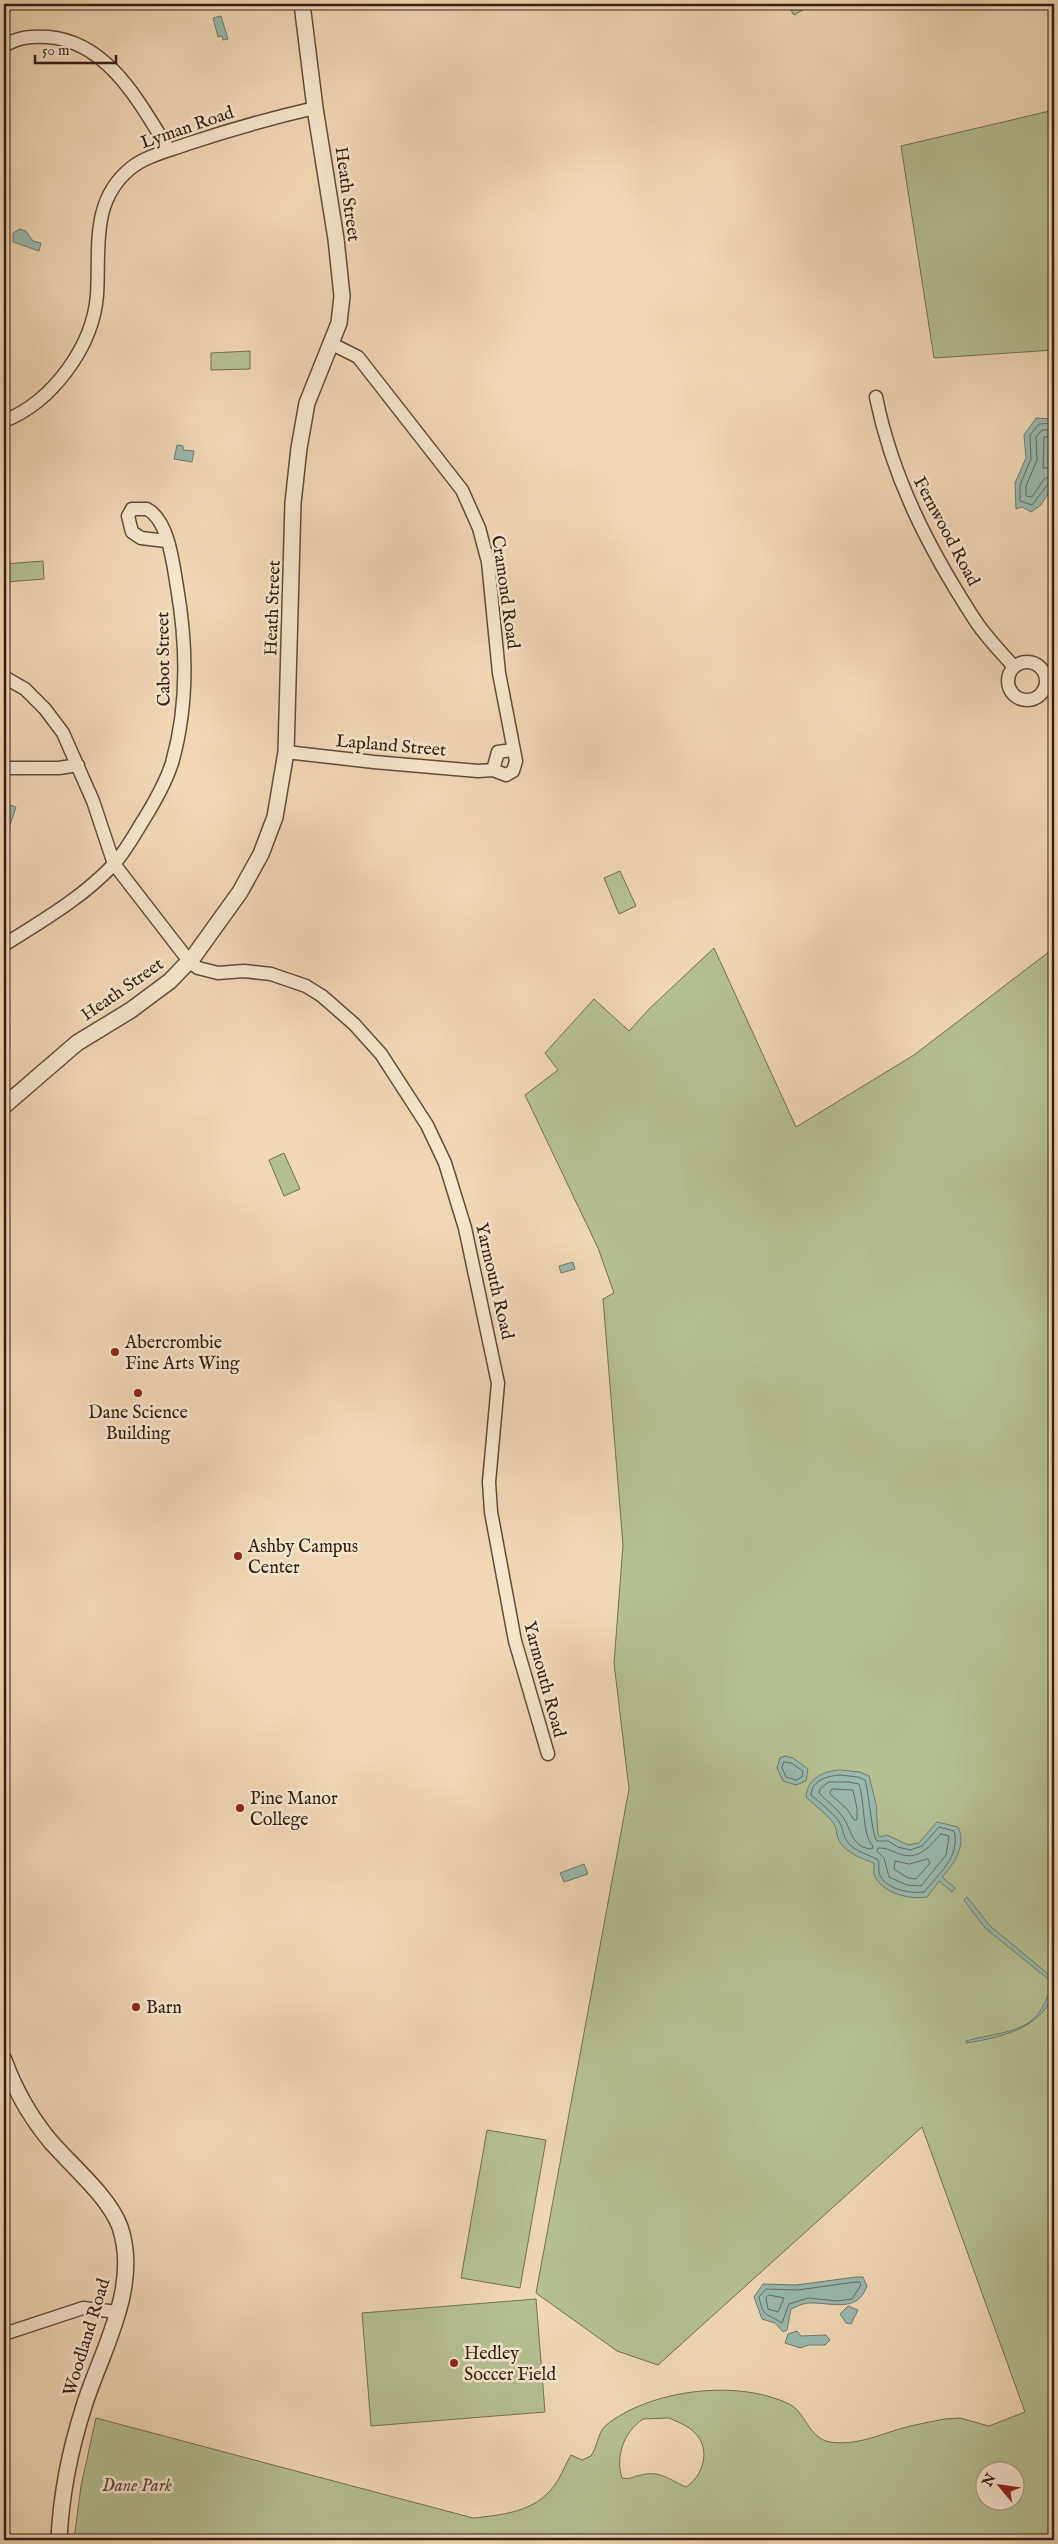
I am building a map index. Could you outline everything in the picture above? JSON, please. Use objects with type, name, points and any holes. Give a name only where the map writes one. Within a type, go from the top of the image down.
[{"type":"street","name":"Heath Street","points":[[4,1106],[78,1043],[131,1010],[170,981],[189,961],[240,892],[261,854],[275,817],[286,752],[293,503],[299,448],[307,403],[339,323],[342,296],[336,238],[315,108],[302,4]]},
{"type":"street","points":[[4,46],[12,41],[30,36],[63,40],[89,49],[118,76],[141,106],[169,150]]},
{"type":"street","name":"Lyman Road","points":[[4,420],[39,399],[62,377],[73,361],[94,314],[97,296],[97,237],[106,201],[114,186],[130,169],[140,162],[169,150],[228,130],[315,108]]},
{"type":"street","name":"Cramond Road","points":[[332,344],[358,357],[462,490],[476,520],[488,562],[499,673],[512,750]]},
{"type":"street","name":"Fernwood Road","points":[[876,398],[893,464],[918,519],[974,618],[1014,668]]},
{"type":"street","name":"Cabot Street","points":[[4,945],[67,905],[114,864],[158,797],[172,764],[180,727],[184,685],[184,641],[179,600],[166,541]]},
{"type":"street","points":[[1024,662],[1035,664],[1050,676],[1040,695],[1023,700],[1012,694],[1009,689],[1008,678],[1014,668],[1024,662]]},
{"type":"street","points":[[4,677],[25,689],[54,719],[70,746],[78,765],[114,864],[189,961]]},
{"type":"street","points":[[493,770],[498,752],[512,750]]},
{"type":"street","name":"Lapland Street","points":[[286,752],[374,762],[493,770],[506,775],[513,772],[516,761],[512,750]]},
{"type":"street","points":[[4,768],[59,768],[78,765]]},
{"type":"street","name":"Yarmouth Road","points":[[189,961],[198,968],[218,973],[244,971],[271,974],[306,986],[322,996],[354,1024],[380,1054],[422,1117],[445,1163],[465,1228],[498,1383],[489,1482],[491,1512],[515,1641],[548,1754]]},
{"type":"street","name":"Woodland Road","points":[[4,2060],[21,2100],[35,2122],[96,2192],[116,2220],[121,2234],[125,2270],[118,2312],[85,2404],[65,2489],[59,2540]]},
{"type":"street","points":[[4,2334],[83,2308],[118,2312]]},
{"type":"green space","points":[[787,4],[813,4],[794,15]]},
{"type":"green space","points":[[1054,110],[1054,350],[934,358],[901,146]]},
{"type":"green space","points":[[250,351],[250,369],[211,370],[211,353]]},
{"type":"green space","points":[[43,561],[44,579],[6,582],[4,564]]},
{"type":"green space","points":[[620,871],[636,906],[619,914],[604,878]]},
{"type":"green space","name":"Dane Park","points":[[714,948],[796,1127],[914,1055],[1054,948],[1054,2540],[74,2540],[81,2486],[96,2418],[473,2518],[517,2511],[537,2502],[554,2486],[571,2455],[582,2460],[591,2456],[605,2426],[624,2413],[646,2403],[670,2396],[720,2390],[768,2396],[795,2408],[817,2436],[823,2440],[840,2443],[876,2437],[944,2419],[960,2418],[989,2426],[1025,2412],[922,2127],[658,2365],[617,2351],[536,2293],[629,1789],[614,1663],[623,1545],[603,1299],[614,1293],[598,1248],[525,1095],[558,1070],[545,1053],[594,999],[629,1031],[650,1008]],"holes":[[[669,2418],[686,2426],[699,2438],[704,2451],[700,2472],[691,2483],[686,2487],[665,2476],[654,2474],[628,2479],[622,2478],[620,2461],[623,2445],[636,2424],[643,2419]]]},
{"type":"green space","points":[[284,1153],[300,1189],[284,1196],[269,1160]]},
{"type":"green space","points":[[487,2130],[546,2140],[520,2288],[461,2278]]},
{"type":"green space","name":"Hedley Soccer Field","points":[[536,2299],[545,2412],[371,2426],[362,2313]]},
{"type":"water","points":[[221,16],[228,39],[223,40],[222,36],[218,37],[213,18]]},
{"type":"water","points":[[20,229],[26,231],[33,241],[41,243],[39,251],[13,242],[13,233]]},
{"type":"water","points":[[1036,418],[1054,419],[1054,484],[1041,505],[1031,512],[1022,507],[1016,509],[1015,483],[1026,458],[1024,435]]},
{"type":"water","points":[[177,445],[183,446],[183,450],[194,451],[192,462],[174,459]]},
{"type":"water","points":[[7,804],[16,807],[10,825],[4,823]]},
{"type":"water","points":[[573,1262],[575,1269],[561,1273],[559,1266]]},
{"type":"water","points":[[785,1756],[793,1758],[808,1769],[806,1781],[796,1785],[783,1781],[777,1768],[780,1758]]},
{"type":"water","points":[[840,1770],[860,1772],[869,1776],[876,1804],[878,1835],[880,1837],[887,1835],[908,1845],[919,1843],[937,1822],[958,1827],[961,1840],[958,1854],[951,1867],[942,1877],[955,1888],[952,1892],[939,1881],[927,1897],[920,1898],[896,1894],[878,1881],[874,1873],[874,1863],[852,1853],[842,1845],[832,1821],[806,1797],[809,1785],[813,1780],[822,1774]]},
{"type":"water","points":[[584,1864],[588,1874],[564,1882],[560,1873]]},
{"type":"water","points":[[967,1897],[990,1926],[1054,1979],[1052,1995],[1046,2008],[1036,2018],[1024,2026],[1011,2033],[966,2043],[966,2041],[1010,2031],[1031,2021],[1039,2012],[1046,1999],[1052,1982],[985,1928],[964,1900]]},
{"type":"water","points":[[863,2277],[867,2286],[863,2295],[857,2300],[843,2305],[809,2303],[797,2306],[791,2309],[787,2330],[783,2332],[775,2323],[762,2319],[754,2297],[763,2284],[796,2285]]},
{"type":"water","points":[[848,2306],[858,2310],[851,2324],[846,2323],[840,2314]]},
{"type":"water","points":[[797,2331],[801,2336],[826,2335],[830,2340],[825,2345],[809,2345],[800,2348],[785,2343],[788,2334]]},
{"type":"water","points":[[1054,2534],[1054,2537],[1033,2540],[1010,2540]]},
{"type":"place","name":"Abercrombie Fine Arts Wing","points":[[115,1352]]},
{"type":"place","name":"Dane Science Building","points":[[138,1393]]},
{"type":"place","name":"Ashby Campus Center","points":[[238,1556]]},
{"type":"place","name":"Pine Manor College","points":[[240,1808]]},
{"type":"place","name":"Barn","points":[[136,2007]]},
{"type":"place","name":"Hedley Soccer Field","points":[[454,2363]]}]
